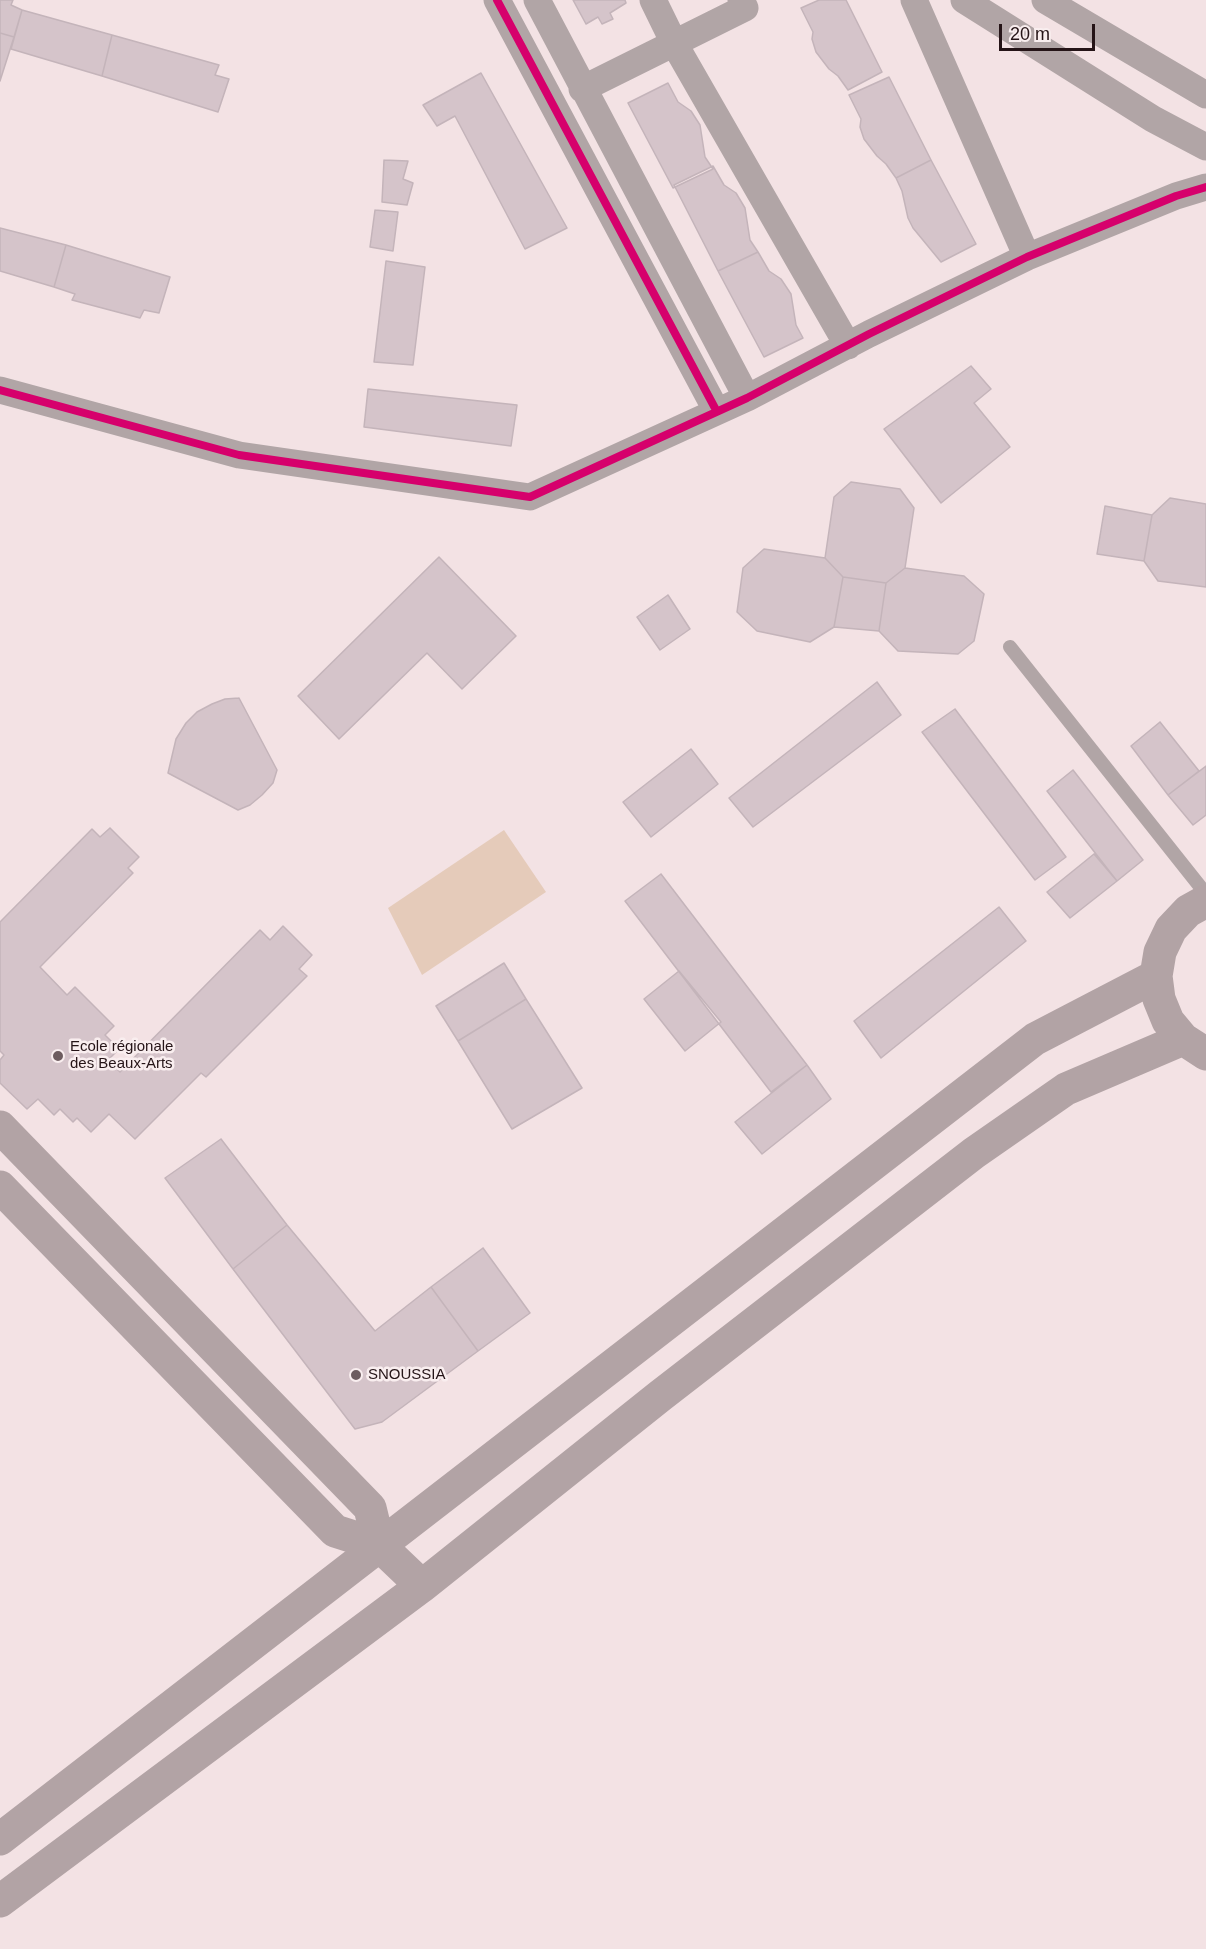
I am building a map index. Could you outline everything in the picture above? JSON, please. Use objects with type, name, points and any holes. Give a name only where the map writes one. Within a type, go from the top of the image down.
[{"type":"main road","points":[[0,1901],[422,1586],[660,1396],[974,1153],[1066,1089],[1195,1047],[1168,1021],[1159,999],[1156,976],[1160,952],[1172,929],[1188,911],[1206,901]]},
{"type":"main road","points":[[0,1839],[1035,1039],[1156,976]]},
{"type":"main road","points":[[0,1127],[370,1508],[379,1545]]},
{"type":"main road","points":[[0,1186],[335,1532],[379,1545],[422,1586]]},
{"type":"street","points":[[497,0],[716,410]]},
{"type":"street","points":[[537,0],[747,398]]},
{"type":"street","points":[[652,0],[674,43],[848,346]]},
{"type":"street","points":[[582,89],[745,8],[741,0]]},
{"type":"street","points":[[914,0],[1028,257]]},
{"type":"street","points":[[964,0],[1153,119],[1206,147]]},
{"type":"street","points":[[1045,0],[1206,95]]},
{"type":"street","points":[[0,390],[239,455],[530,497],[716,410],[747,398],[1028,257],[1176,196],[1206,187]]},
{"type":"lane","points":[[1010,647],[1206,894]]},
{"type":"shaded area","points":[[504,830],[546,892],[422,975],[388,908]]},
{"type":"building","points":[[0,0],[13,0],[11,5],[22,10],[14,37],[0,33]]},
{"type":"building","points":[[573,0],[625,0],[626,3],[610,13],[613,19],[602,24],[598,17],[586,24]]},
{"type":"building","points":[[819,0],[846,0],[882,72],[848,90],[838,76],[829,69],[816,52],[812,39],[813,32],[801,8]]},
{"type":"building","points":[[22,10],[112,35],[102,76],[11,49]]},
{"type":"building","points":[[0,33],[14,37],[0,81]]},
{"type":"building","points":[[112,35],[219,65],[215,75],[229,79],[218,112],[102,76]]},
{"type":"building","points":[[481,73],[567,228],[525,249],[455,116],[437,126],[423,105]]},
{"type":"building","points":[[889,77],[931,160],[896,178],[864,139],[860,127],[861,119],[849,95]]},
{"type":"building","points":[[668,83],[678,102],[691,111],[700,125],[705,157],[713,169],[673,188],[628,103]]},
{"type":"building","points":[[384,160],[408,161],[403,179],[413,183],[407,205],[382,202]]},
{"type":"building","points":[[931,160],[976,244],[941,262],[913,228],[896,178]]},
{"type":"building","points":[[713,166],[724,185],[736,193],[745,208],[750,240],[758,252],[718,271],[674,185]]},
{"type":"building","points":[[375,210],[398,212],[393,251],[370,247]]},
{"type":"building","points":[[0,228],[66,245],[54,287],[0,271]]},
{"type":"building","points":[[66,245],[170,277],[159,313],[144,310],[140,318],[72,300],[75,294],[54,287]]},
{"type":"building","points":[[758,252],[769,271],[781,279],[791,294],[796,325],[803,338],[764,357],[718,271]]},
{"type":"building","points":[[386,261],[425,267],[413,365],[374,362]]},
{"type":"building","points":[[971,366],[991,389],[974,403],[1010,447],[941,503],[884,429]]},
{"type":"building","points":[[368,389],[517,405],[511,446],[364,427]]},
{"type":"building","points":[[851,482],[900,489],[914,508],[905,568],[886,583],[843,577],[825,558],[834,497]]},
{"type":"building","points":[[1170,498],[1206,504],[1206,587],[1158,581],[1144,561],[1152,515]]},
{"type":"building","points":[[1105,506],[1152,515],[1144,561],[1097,554]]},
{"type":"building","points":[[764,549],[825,558],[843,577],[834,627],[810,642],[757,631],[737,612],[743,568]]},
{"type":"building","points":[[439,557],[516,636],[462,689],[427,653],[339,739],[298,696]]},
{"type":"building","points":[[905,568],[964,576],[984,594],[974,641],[958,654],[898,651],[879,631],[886,583]]},
{"type":"building","points":[[843,577],[886,583],[879,631],[834,627]]},
{"type":"building","points":[[668,595],[690,629],[660,650],[637,617]]},
{"type":"building","points":[[877,682],[901,715],[753,827],[729,798]]},
{"type":"building","points":[[239,698],[277,770],[273,783],[262,795],[250,805],[238,810],[168,773],[176,739],[186,723],[197,712],[212,704],[225,699]]},
{"type":"building","points":[[955,709],[1066,857],[1035,880],[922,732]]},
{"type":"building","points":[[1160,722],[1199,771],[1168,795],[1131,746]]},
{"type":"building","points":[[691,749],[718,784],[651,837],[623,802]]},
{"type":"building","points":[[1206,766],[1206,815],[1193,825],[1168,795]]},
{"type":"building","points":[[1073,770],[1143,860],[1117,881],[1047,791]]},
{"type":"building","points":[[110,828],[139,857],[128,868],[133,873],[40,967],[67,995],[75,987],[114,1026],[105,1035],[119,1049],[108,1060],[120,1072],[260,930],[270,940],[283,926],[312,955],[299,969],[307,976],[206,1077],[201,1073],[135,1139],[109,1114],[91,1132],[77,1118],[73,1122],[60,1109],[54,1115],[38,1099],[27,1109],[0,1083],[0,1060],[4,1055],[0,1051],[0,922],[92,829],[100,837]]},
{"type":"building","points":[[1094,854],[1117,881],[1070,918],[1047,892]]},
{"type":"building","points":[[661,874],[807,1065],[771,1092],[625,901]]},
{"type":"building","points":[[999,907],[1026,941],[881,1058],[854,1021]]},
{"type":"building","points":[[504,963],[526,999],[458,1041],[436,1006]]},
{"type":"building","points":[[679,971],[721,1022],[685,1051],[644,999]]},
{"type":"building","points":[[526,999],[582,1088],[512,1129],[458,1041]]},
{"type":"building","points":[[807,1065],[831,1099],[762,1154],[735,1122]]},
{"type":"building","points":[[221,1139],[287,1225],[233,1269],[165,1178]]},
{"type":"building","points":[[287,1225],[375,1331],[431,1287],[478,1351],[382,1422],[355,1429],[233,1269]]},
{"type":"building","points":[[483,1248],[530,1313],[478,1351],[431,1287]]},
{"type":"cycle path","points":[[497,0],[716,410]]},
{"type":"cycle path","points":[[0,390],[239,455],[530,497],[747,398],[869,334],[1027,257],[1176,196],[1206,187]]},
{"type":"place","name":"Ecole régionale des Beaux-Arts","points":[[58,1056]]},
{"type":"place","name":"SNOUSSIA","points":[[356,1375]]}]
